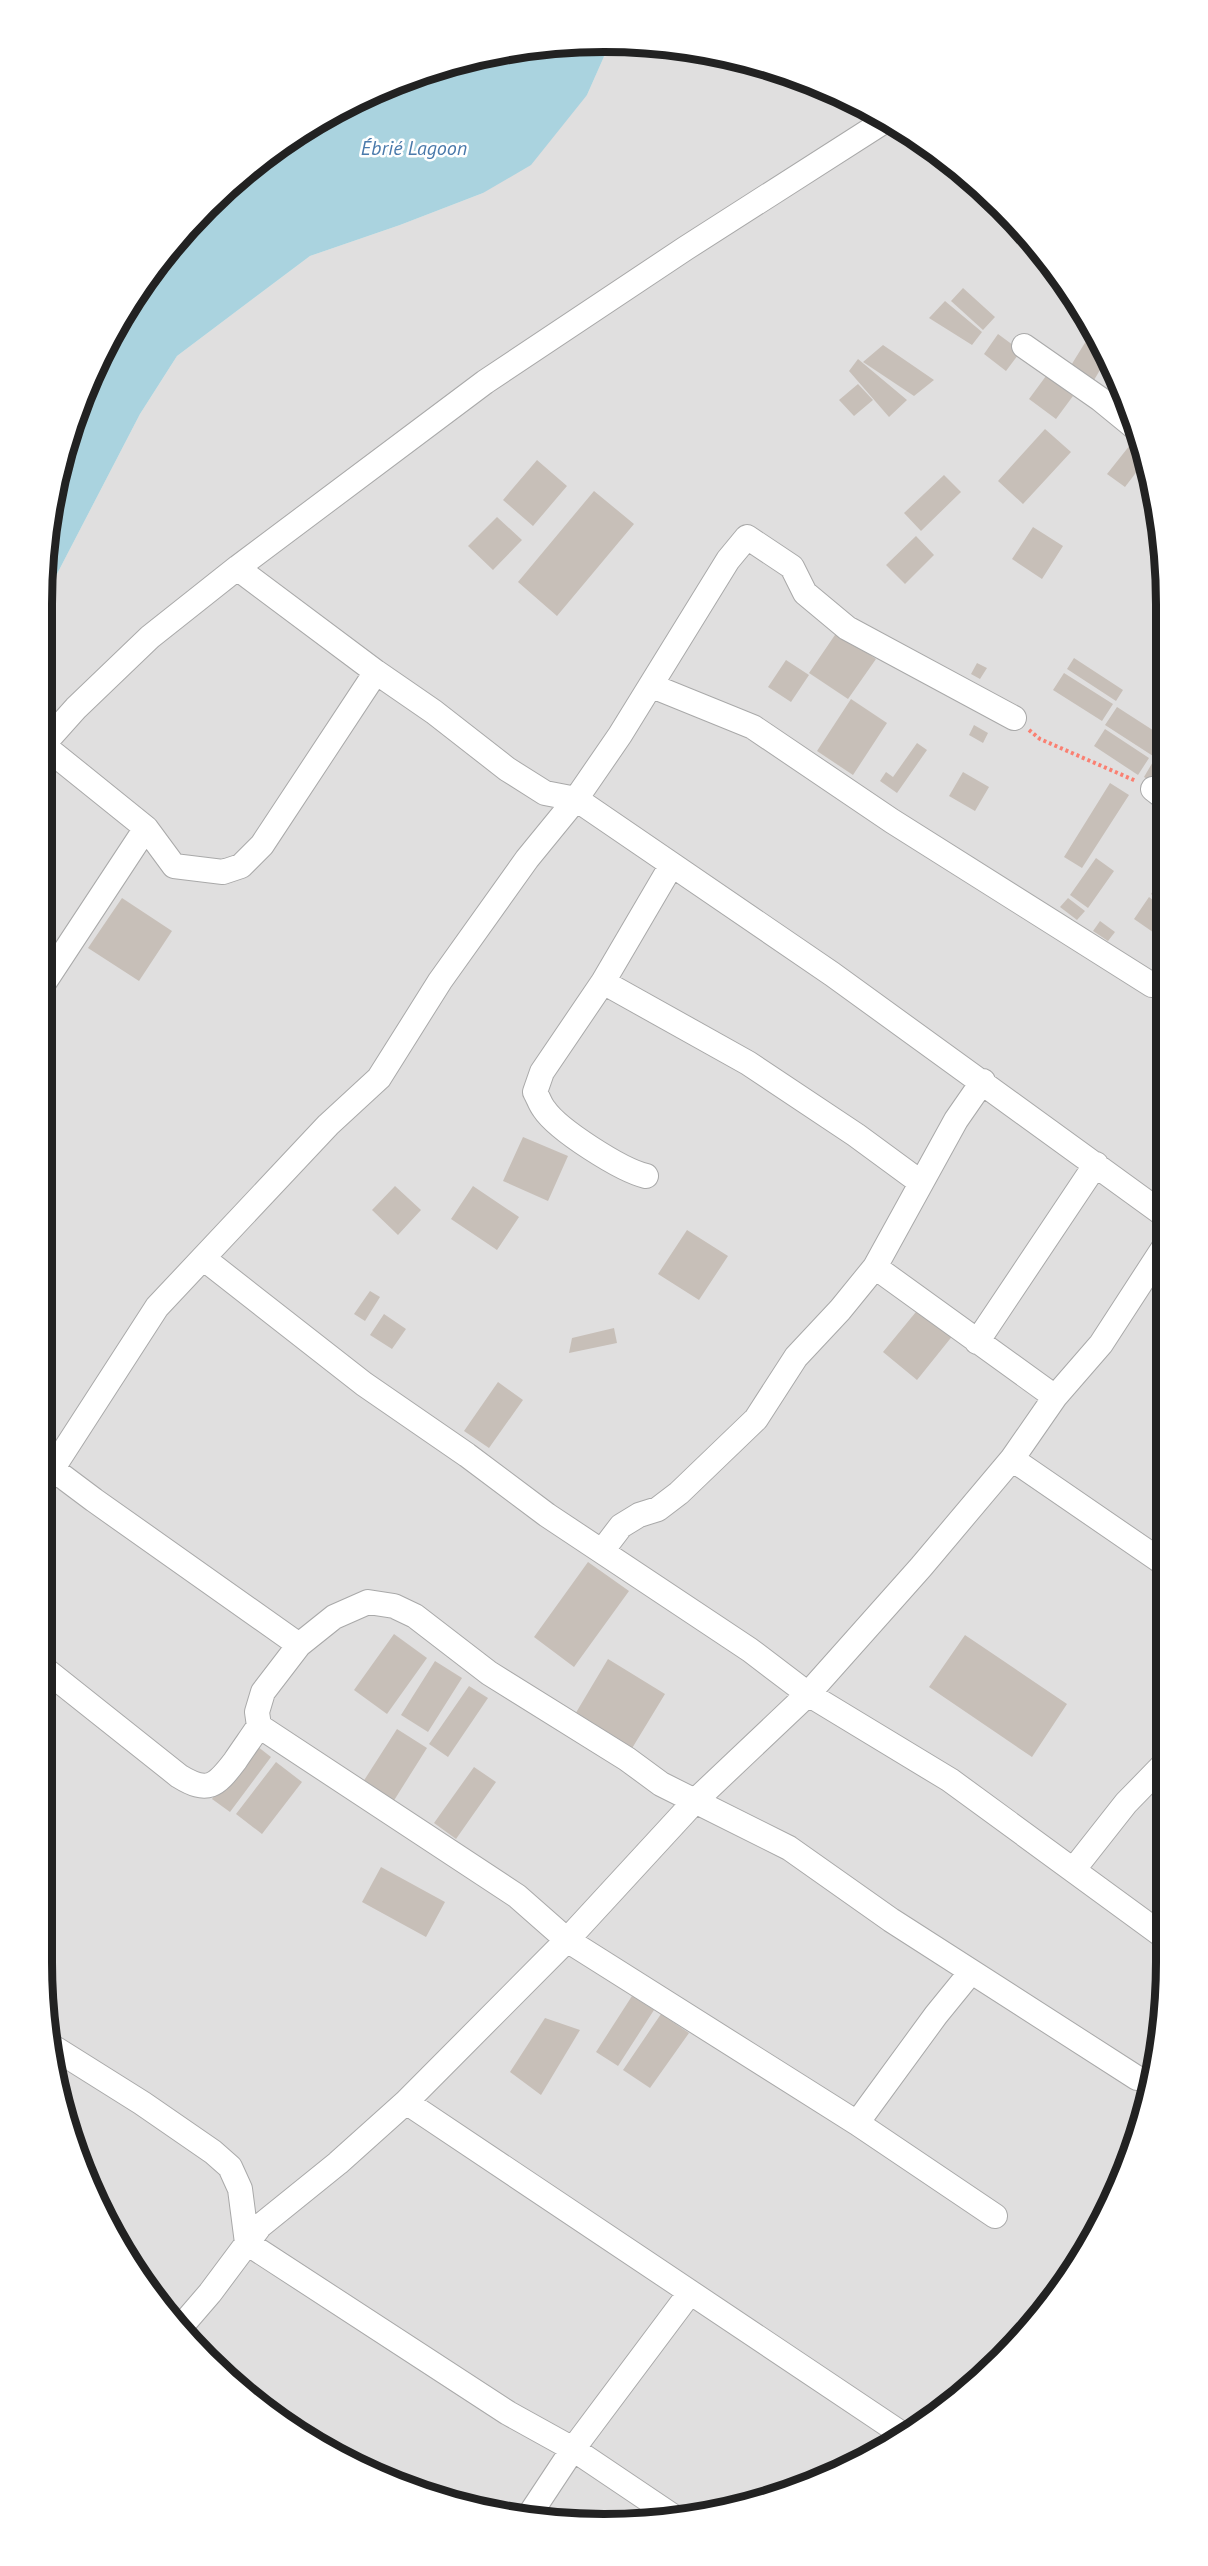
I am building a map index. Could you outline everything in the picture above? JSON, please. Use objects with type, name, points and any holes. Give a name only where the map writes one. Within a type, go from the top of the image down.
[{"type":"street","points":[[52,734],[150,637],[237,568],[485,382],[686,248],[879,125]]},
{"type":"street","points":[[1024,346],[1123,418]]},
{"type":"street","points":[[52,1463],[157,1307],[328,1125],[379,1078],[447,972],[526,859],[576,799],[652,686],[728,560],[747,537],[792,567],[805,593],[847,628],[1014,718]]},
{"type":"street","points":[[237,568],[376,672],[434,712],[507,769],[544,793],[576,799],[670,866],[832,974],[983,1081],[1156,1209]]},
{"type":"street","points":[[52,753],[146,828],[174,866],[224,872],[241,866],[262,845],[376,672]]},
{"type":"street","points":[[652,686],[753,727],[892,822],[1152,985]]},
{"type":"street","points":[[52,971],[146,828]]},
{"type":"street","points":[[646,1176],[630,1172],[568,1132],[544,1110],[535,1092],[542,1072],[603,982],[670,866]]},
{"type":"street","points":[[603,982],[748,1063],[856,1135],[920,1182]]},
{"type":"street","points":[[602,1551],[621,1526],[639,1515],[658,1509],[756,1419],[796,1357],[840,1310],[875,1267],[956,1120],[983,1081]]},
{"type":"street","points":[[977,1342],[1096,1164]]},
{"type":"street","points":[[203,1258],[364,1384],[467,1455],[547,1515],[750,1650],[808,1694],[950,1780],[1156,1930]]},
{"type":"street","points":[[186,2322],[260,2226],[338,2163],[406,2102],[567,1940],[695,1801],[808,1694],[921,1567],[1012,1459],[1055,1397],[1101,1344],[1156,1259]]},
{"type":"street","points":[[875,1267],[1055,1397]]},
{"type":"street","points":[[1012,1459],[1156,1558]]},
{"type":"street","points":[[52,1475],[94,1500],[299,1645]]},
{"type":"street","points":[[52,1675],[193,1785],[207,1787],[219,1782],[259,1726],[257,1712],[264,1692],[299,1645],[334,1617],[368,1602],[394,1606],[415,1616],[489,1673],[627,1759],[661,1784],[789,1848],[891,1920],[1137,2078]]},
{"type":"street","points":[[259,1726],[517,1896],[567,1940],[857,2123],[995,2216]]},
{"type":"street","points":[[1074,1869],[1126,1803],[1156,1772]]},
{"type":"street","points":[[857,2123],[936,2015],[971,1972]]},
{"type":"street","points":[[60,2051],[142,2103],[213,2152],[230,2167],[240,2189],[247,2243],[508,2413],[573,2449],[664,2510]]},
{"type":"street","points":[[406,2102],[689,2294],[896,2430]]},
{"type":"street","points":[[533,2509],[573,2449],[689,2294]]},
{"type":"path","points":[[1014,718],[1040,739],[1156,791]]},
{"type":"shaded area","points":[[606,52],[676,57],[747,71],[815,94],[880,126],[940,166],[968,189],[1019,240],[1042,268],[1082,328],[1114,393],[1137,461],[1145,496],[1151,532],[1156,604],[1156,1962],[1151,2034],[1137,2105],[1114,2173],[1082,2238],[1063,2268],[1019,2326],[968,2377],[940,2400],[880,2440],[848,2457],[781,2484],[712,2503],[676,2509],[604,2514],[532,2509],[496,2503],[461,2495],[393,2472],[328,2440],[298,2421],[240,2377],[214,2352],[166,2298],[145,2268],[126,2238],[94,2173],[71,2105],[63,2070],[57,2034],[52,1962],[53,578],[140,414],[177,356],[310,256],[483,193],[587,95]]},
{"type":"water","name":"Ébrié Lagoon","points":[[606,52],[587,95],[531,165],[483,193],[310,256],[177,356],[140,414],[53,578],[57,532],[71,461],[94,393],[109,360],[126,328],[166,268],[189,240],[240,189],[268,166],[328,126],[393,94],[461,71],[496,63],[532,57]]},
{"type":"building","points":[[963,288],[995,317],[983,330],[951,301]]},
{"type":"building","points":[[945,301],[982,332],[972,345],[929,318]]},
{"type":"building","points":[[998,334],[1021,351],[1006,371],[984,354]]},
{"type":"building","points":[[1088,339],[1102,367],[1094,380],[1070,367]]},
{"type":"building","points":[[883,345],[934,380],[914,396],[863,362]]},
{"type":"building","points":[[858,359],[907,400],[889,417],[849,371]]},
{"type":"building","points":[[1046,376],[1073,396],[1056,419],[1029,399]]},
{"type":"building","points":[[858,384],[873,400],[854,416],[839,400]]},
{"type":"building","points":[[1045,429],[1071,452],[1023,504],[998,481]]},
{"type":"building","points":[[1131,443],[1139,471],[1125,487],[1107,474]]},
{"type":"building","points":[[537,460],[567,486],[533,526],[503,500]]},
{"type":"building","points":[[944,475],[961,492],[921,531],[904,513]]},
{"type":"building","points":[[594,491],[634,524],[557,616],[518,582]]},
{"type":"building","points":[[497,517],[522,540],[493,570],[468,546]]},
{"type":"building","points":[[1033,527],[1063,546],[1042,579],[1012,559]]},
{"type":"building","points":[[916,536],[934,555],[905,584],[886,565]]},
{"type":"building","points":[[837,632],[876,659],[848,699],[809,673]]},
{"type":"building","points":[[1074,658],[1123,690],[1116,701],[1067,669]]},
{"type":"building","points":[[786,660],[809,675],[791,702],[768,687]]},
{"type":"building","points":[[977,663],[987,668],[980,679],[971,674]]},
{"type":"building","points":[[1064,673],[1113,704],[1102,721],[1053,690]]},
{"type":"building","points":[[851,699],[887,723],[853,775],[817,751]]},
{"type":"building","points":[[1117,707],[1156,732],[1156,752],[1153,756],[1105,725]]},
{"type":"building","points":[[974,725],[988,733],[983,743],[969,735]]},
{"type":"building","points":[[1105,729],[1149,758],[1138,775],[1094,746]]},
{"type":"building","points":[[917,743],[927,750],[897,793],[880,781],[886,772],[893,777]]},
{"type":"building","points":[[1154,760],[1156,761],[1156,785],[1144,777]]},
{"type":"building","points":[[963,772],[989,787],[975,811],[949,796]]},
{"type":"building","points":[[1110,783],[1129,795],[1082,868],[1064,857]]},
{"type":"building","points":[[1096,858],[1114,871],[1088,908],[1070,895]]},
{"type":"building","points":[[1156,886],[1156,898],[1151,894]]},
{"type":"building","points":[[1149,897],[1156,902],[1156,934],[1134,919]]},
{"type":"building","points":[[122,898],[172,931],[139,981],[88,948]]},
{"type":"building","points":[[1068,898],[1085,911],[1077,920],[1060,907]]},
{"type":"building","points":[[1100,921],[1115,932],[1108,941],[1093,931]]},
{"type":"building","points":[[523,1137],[568,1156],[548,1201],[503,1181]]},
{"type":"building","points":[[395,1186],[421,1210],[398,1235],[372,1210]]},
{"type":"building","points":[[473,1186],[519,1217],[497,1250],[451,1219]]},
{"type":"building","points":[[687,1230],[728,1256],[699,1300],[658,1274]]},
{"type":"building","points":[[370,1291],[380,1297],[365,1321],[354,1314]]},
{"type":"building","points":[[920,1307],[954,1334],[917,1380],[883,1352]]},
{"type":"building","points":[[384,1314],[406,1329],[392,1349],[370,1335]]},
{"type":"building","points":[[614,1328],[617,1343],[569,1353],[572,1338]]},
{"type":"building","points":[[498,1382],[523,1400],[489,1448],[464,1431]]},
{"type":"building","points":[[588,1562],[629,1591],[574,1667],[534,1637]]},
{"type":"building","points":[[394,1634],[427,1658],[387,1714],[354,1690]]},
{"type":"building","points":[[965,1635],[1067,1704],[1032,1757],[929,1687]]},
{"type":"building","points":[[608,1659],[665,1694],[631,1750],[574,1716]]},
{"type":"building","points":[[435,1661],[462,1678],[428,1732],[401,1715]]},
{"type":"building","points":[[469,1686],[488,1698],[448,1757],[429,1744]]},
{"type":"building","points":[[397,1729],[427,1748],[393,1802],[363,1782]]},
{"type":"building","points":[[253,1743],[271,1757],[230,1812],[212,1799]]},
{"type":"building","points":[[276,1762],[302,1782],[262,1834],[236,1814]]},
{"type":"building","points":[[474,1767],[496,1782],[456,1839],[434,1823]]},
{"type":"building","points":[[381,1867],[445,1902],[426,1937],[362,1902]]},
{"type":"building","points":[[632,1996],[654,2010],[618,2066],[596,2052]]},
{"type":"building","points":[[661,2014],[689,2033],[650,2088],[623,2070]]},
{"type":"building","points":[[545,2018],[580,2030],[541,2095],[510,2072]]}]
